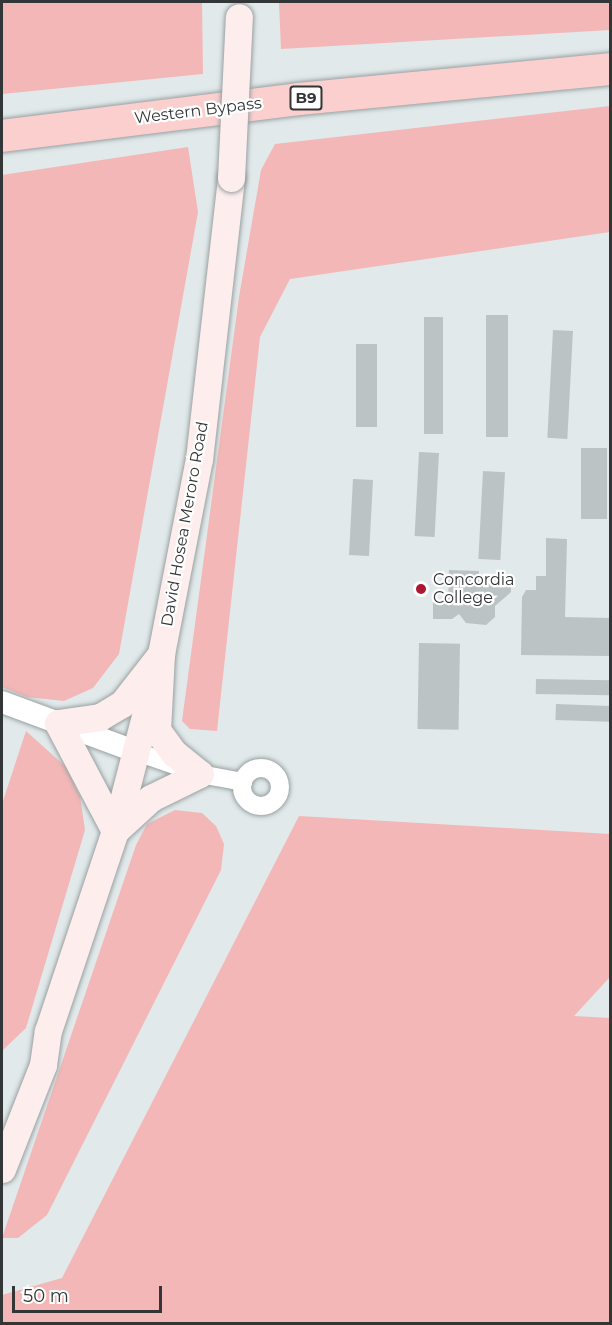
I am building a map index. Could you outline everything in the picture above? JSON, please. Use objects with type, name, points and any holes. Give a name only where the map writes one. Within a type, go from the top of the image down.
[{"type":"highway","name":"Western Bypass","points":[[2,136],[299,99],[610,69]]},
{"type":"main road","name":"David Hosea Meroro Road","points":[[2,1169],[43,1065],[48,1030],[115,831],[161,654],[199,459],[221,296],[231,178],[239,9]]},
{"type":"main road","points":[[161,654],[157,730],[174,753],[200,774],[151,798],[115,831],[58,723],[99,717],[122,704],[161,654]]},
{"type":"main road","name":"David Hosea Meroro Road","points":[[2,1121],[27,1056],[48,1030]]},
{"type":"street","points":[[2,702],[200,774],[243,782]]},
{"type":"shaded area","points":[[2,2],[202,2],[203,74],[2,94]]},
{"type":"shaded area","points":[[279,2],[610,2],[610,30],[281,49]]},
{"type":"shaded area","points":[[610,106],[610,232],[290,279],[260,337],[217,731],[190,729],[182,721],[239,297],[261,170],[275,144]]},
{"type":"shaded area","points":[[188,147],[198,212],[119,654],[93,688],[64,701],[27,697],[2,687],[2,175]]},
{"type":"shaded area","points":[[26,731],[66,767],[80,796],[85,830],[26,1028],[2,1051],[2,804]]},
{"type":"shaded area","points":[[175,810],[202,813],[216,826],[224,844],[221,870],[47,1215],[18,1238],[2,1238],[136,845],[147,824]]},
{"type":"shaded area","points":[[299,816],[610,834],[610,977],[574,1016],[610,1018],[610,1323],[2,1323],[2,1295],[62,1278]]},
{"type":"building","points":[[486,315],[508,315],[508,437],[486,437]]},
{"type":"building","points":[[424,317],[443,317],[443,434],[424,434]]},
{"type":"building","points":[[553,330],[573,331],[567,439],[547,438]]},
{"type":"building","points":[[356,344],[377,344],[377,427],[356,427]]},
{"type":"building","points":[[581,448],[607,448],[607,519],[581,519]]},
{"type":"building","points":[[419,452],[439,453],[435,537],[415,536]]},
{"type":"building","points":[[483,471],[505,472],[500,560],[478,559]]},
{"type":"building","points":[[353,479],[373,480],[369,556],[349,555]]},
{"type":"building","points":[[546,538],[567,539],[565,617],[610,618],[610,656],[521,655],[522,597],[526,590],[536,590],[536,576],[546,576]]},
{"type":"building","points":[[449,570],[479,571],[479,583],[511,583],[511,592],[495,606],[495,617],[486,625],[466,623],[459,614],[452,619],[433,619],[433,602],[448,603]]},
{"type":"building","points":[[419,643],[460,644],[458,730],[417,729]]},
{"type":"building","points":[[536,679],[610,680],[610,695],[536,694]]},
{"type":"building","points":[[556,704],[610,706],[609,722],[555,720]]},
{"type":"place","name":"Concordia College","points":[[421,589]]}]
